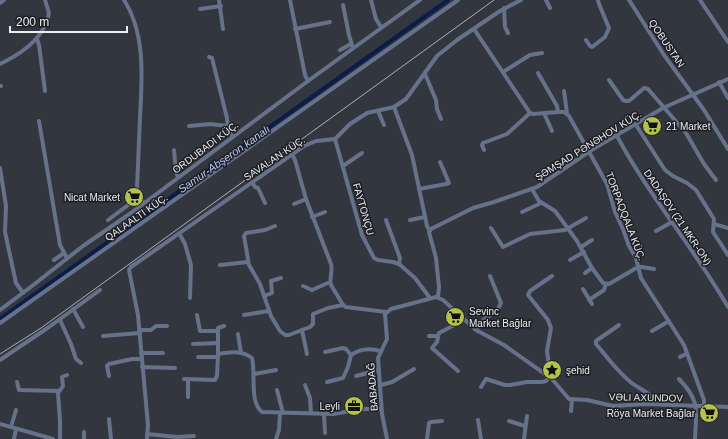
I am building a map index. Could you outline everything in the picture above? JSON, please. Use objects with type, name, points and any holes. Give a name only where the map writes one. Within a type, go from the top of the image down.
[{"type":"street","points":[[0,4],[4,0]]},
{"type":"street","points":[[0,64],[9,60],[37,39],[42,32],[49,16],[49,10],[45,0]]},
{"type":"street","points":[[124,0],[132,14],[138,31],[142,75],[137,188],[139,197],[144,203]]},
{"type":"street","points":[[219,0],[223,29]]},
{"type":"street","points":[[290,0],[305,75],[308,81]]},
{"type":"street","points":[[371,0],[376,20],[381,27]]},
{"type":"street","name":"ORDUBADI KÜÇ.","points":[[0,310],[67,258],[144,203],[232,136],[308,81],[352,46],[420,0]]},
{"type":"street","points":[[0,323],[458,0]]},
{"type":"street","points":[[335,139],[357,119],[370,112],[394,107],[410,95],[437,56],[456,40],[504,8],[521,0]]},
{"type":"street","points":[[546,0],[550,8]]},
{"type":"street","points":[[586,40],[592,47],[605,37],[609,28],[598,0]]},
{"type":"street","name":"QOBUSTAN","points":[[629,0],[664,55],[693,94],[728,148]]},
{"type":"street","points":[[700,0],[728,42]]},
{"type":"street","points":[[340,50],[352,46],[343,5]]},
{"type":"street","points":[[200,9],[221,6]]},
{"type":"street","points":[[504,8],[506,30],[508,33]]},
{"type":"street","points":[[295,29],[330,22]]},
{"type":"street","points":[[474,29],[530,113]]},
{"type":"street","points":[[37,39],[45,91]]},
{"type":"street","points":[[503,72],[530,55],[542,53]]},
{"type":"street","points":[[209,57],[213,60],[227,118],[227,126],[232,136]]},
{"type":"street","points":[[538,73],[557,106],[558,112]]},
{"type":"street","points":[[425,74],[436,100],[437,109],[441,119]]},
{"type":"street","points":[[609,80],[622,100],[629,101],[646,88],[686,134],[716,180]]},
{"type":"street","name":"ŞƏMŞAD PƏNƏHOV KÜÇ.","points":[[430,230],[473,208],[532,189],[559,173],[589,152],[663,108],[719,82],[728,80]]},
{"type":"street","points":[[719,82],[728,98]]},
{"type":"street","points":[[484,150],[482,145],[483,143],[507,134],[530,113],[567,113],[564,91]]},
{"type":"street","points":[[394,107],[412,155],[427,226],[430,230],[436,258],[438,297]]},
{"type":"street","points":[[378,111],[384,125]]},
{"type":"street","points":[[544,113],[552,130]]},
{"type":"street","name":"TORPAQQALA KÜÇ.","points":[[567,113],[607,184],[615,212],[629,246],[636,258],[641,278],[684,345],[704,400],[704,406]]},
{"type":"street","points":[[38,121],[60,245],[67,258]]},
{"type":"street","points":[[190,126],[214,124],[227,126]]},
{"type":"street","points":[[636,125],[665,170],[696,190],[714,220],[713,232],[728,255]]},
{"type":"street","name":"DADAŞOV (21 MKR-ON)","points":[[617,136],[633,164],[728,306]]},
{"type":"street","name":"SAVALAN KÜÇ.","points":[[140,332],[130,270],[135,264],[292,154],[311,143],[335,139]]},
{"type":"street","name":"FAYTONÇU","points":[[335,139],[362,235],[374,258],[398,264],[415,278],[430,298]]},
{"type":"street","points":[[174,150],[176,172],[178,177]]},
{"type":"street","points":[[343,166],[362,153]]},
{"type":"street","points":[[292,154],[296,160],[312,217],[332,268],[330,282],[343,305],[349,308],[386,312],[391,309],[438,297],[476,330],[504,345],[555,382],[568,398],[572,399],[571,411]]},
{"type":"street","points":[[419,189],[448,184],[448,180],[440,162]]},
{"type":"street","points":[[0,168],[6,206],[5,232],[16,283],[23,293]]},
{"type":"street","points":[[252,182],[255,187],[258,188],[265,203]]},
{"type":"street","points":[[532,189],[541,203],[555,211],[581,247],[599,279],[606,284]]},
{"type":"street","points":[[108,220],[139,197]]},
{"type":"street","points":[[294,204],[306,199]]},
{"type":"street","points":[[522,212],[541,203]]},
{"type":"street","points":[[312,217],[325,212]]},
{"type":"street","points":[[410,220],[425,217]]},
{"type":"street","points":[[503,247],[530,234],[568,228],[586,218]]},
{"type":"street","points":[[386,220],[400,258],[398,264]]},
{"type":"street","points":[[656,231],[672,222]]},
{"type":"street","points":[[714,224],[728,228]]},
{"type":"street","points":[[275,226],[244,234],[249,265],[260,284],[269,311],[280,331],[284,335],[289,335],[312,326],[313,314],[328,308],[343,305]]},
{"type":"street","points":[[491,228],[506,251]]},
{"type":"street","points":[[179,234],[185,244],[191,265],[190,298]]},
{"type":"street","points":[[581,247],[592,240]]},
{"type":"street","points":[[570,260],[584,252]]},
{"type":"street","points":[[54,260],[64,253]]},
{"type":"street","points":[[220,265],[248,262]]},
{"type":"street","points":[[606,284],[613,282],[638,267],[654,269]]},
{"type":"street","points":[[585,273],[592,268]]},
{"type":"street","points":[[476,330],[481,321],[497,310],[501,303],[490,276]]},
{"type":"street","points":[[481,387],[486,379],[505,385],[510,385],[545,382],[549,377],[550,373],[547,351],[551,328],[548,320],[528,294],[530,290],[552,276]]},
{"type":"street","points":[[264,296],[272,292],[271,281],[281,278]]},
{"type":"street","points":[[303,286],[312,290],[330,282]]},
{"type":"street","points":[[589,300],[604,290],[606,284]]},
{"type":"street","points":[[583,289],[592,304]]},
{"type":"street","points":[[0,360],[60,320],[100,290]]},
{"type":"street","points":[[73,309],[82,327]]},
{"type":"street","points":[[244,315],[269,311]]},
{"type":"street","name":"BABADAĞ","points":[[386,312],[387,339],[378,358],[381,385],[381,409],[387,439]]},
{"type":"street","points":[[197,315],[200,331],[218,331]]},
{"type":"street","points":[[60,320],[72,344],[77,361],[82,363]]},
{"type":"street","points":[[429,336],[437,336],[439,333],[464,320]]},
{"type":"street","points":[[652,331],[669,321]]},
{"type":"street","points":[[619,325],[596,342],[596,344],[615,368],[654,399],[656,404]]},
{"type":"street","points":[[103,336],[140,332],[151,330],[156,326],[167,326]]},
{"type":"street","points":[[188,397],[186,379],[215,380],[217,376],[218,328],[224,326]]},
{"type":"street","points":[[302,330],[307,354]]},
{"type":"street","points":[[140,332],[147,437],[194,436]]},
{"type":"street","points":[[238,334],[242,353]]},
{"type":"street","points":[[437,336],[437,342],[432,349],[458,371]]},
{"type":"street","points":[[193,344],[218,343]]},
{"type":"street","points":[[325,352],[343,348],[346,349],[351,355]]},
{"type":"street","points":[[327,382],[343,378],[351,355],[356,352],[363,350],[380,351]]},
{"type":"street","points":[[198,357],[232,352],[242,353],[252,358],[255,401],[257,409],[262,412],[324,414],[381,409]]},
{"type":"street","points":[[141,353],[163,353]]},
{"type":"street","points":[[680,357],[686,354]]},
{"type":"street","points":[[109,376],[107,366],[110,364],[132,359],[142,359]]},
{"type":"street","points":[[142,367],[175,368]]},
{"type":"street","points":[[381,385],[396,380],[414,369]]},
{"type":"street","points":[[254,374],[276,370]]},
{"type":"street","points":[[356,376],[379,370]]},
{"type":"street","points":[[17,382],[19,390],[58,391],[63,386],[62,377],[67,375]]},
{"type":"street","points":[[679,379],[693,397],[697,406],[696,439]]},
{"type":"street","points":[[305,385],[310,398],[311,413]]},
{"type":"street","points":[[276,439],[279,430],[281,413],[277,390]]},
{"type":"street","points":[[58,391],[60,439]]},
{"type":"street","name":"VƏLI AXUNDOV","points":[[572,399],[587,400],[613,406],[656,404],[728,407]]},
{"type":"street","points":[[11,427],[16,410]]},
{"type":"street","points":[[324,414],[325,433]]},
{"type":"street","points":[[524,439],[527,416]]},
{"type":"street","points":[[109,419],[111,439]]},
{"type":"street","points":[[478,420],[481,439]]},
{"type":"street","points":[[427,439],[430,423],[442,421]]},
{"type":"street","points":[[509,421],[525,426]]},
{"type":"street","points":[[0,424],[54,439]]},
{"type":"street","points":[[14,439],[16,429]]},
{"type":"street","points":[[84,432],[84,439]]},
{"type":"waterway","name":"Samur-Abşeron kanalı","points":[[0,319],[448,0]]},
{"type":"railway","points":[[0,354],[41,328],[494,0]]},
{"type":"place","name":"21 Market","points":[[652,126]]},
{"type":"place","name":"Nicat Market","points":[[134,197]]},
{"type":"place","name":"Sevinc Market Bağlar","points":[[455,317]]},
{"type":"place","name":"şehid","points":[[552,370]]},
{"type":"place","name":"Leyli","points":[[354,406]]},
{"type":"place","name":"Röya Market Bağlar","points":[[709,413]]}]
